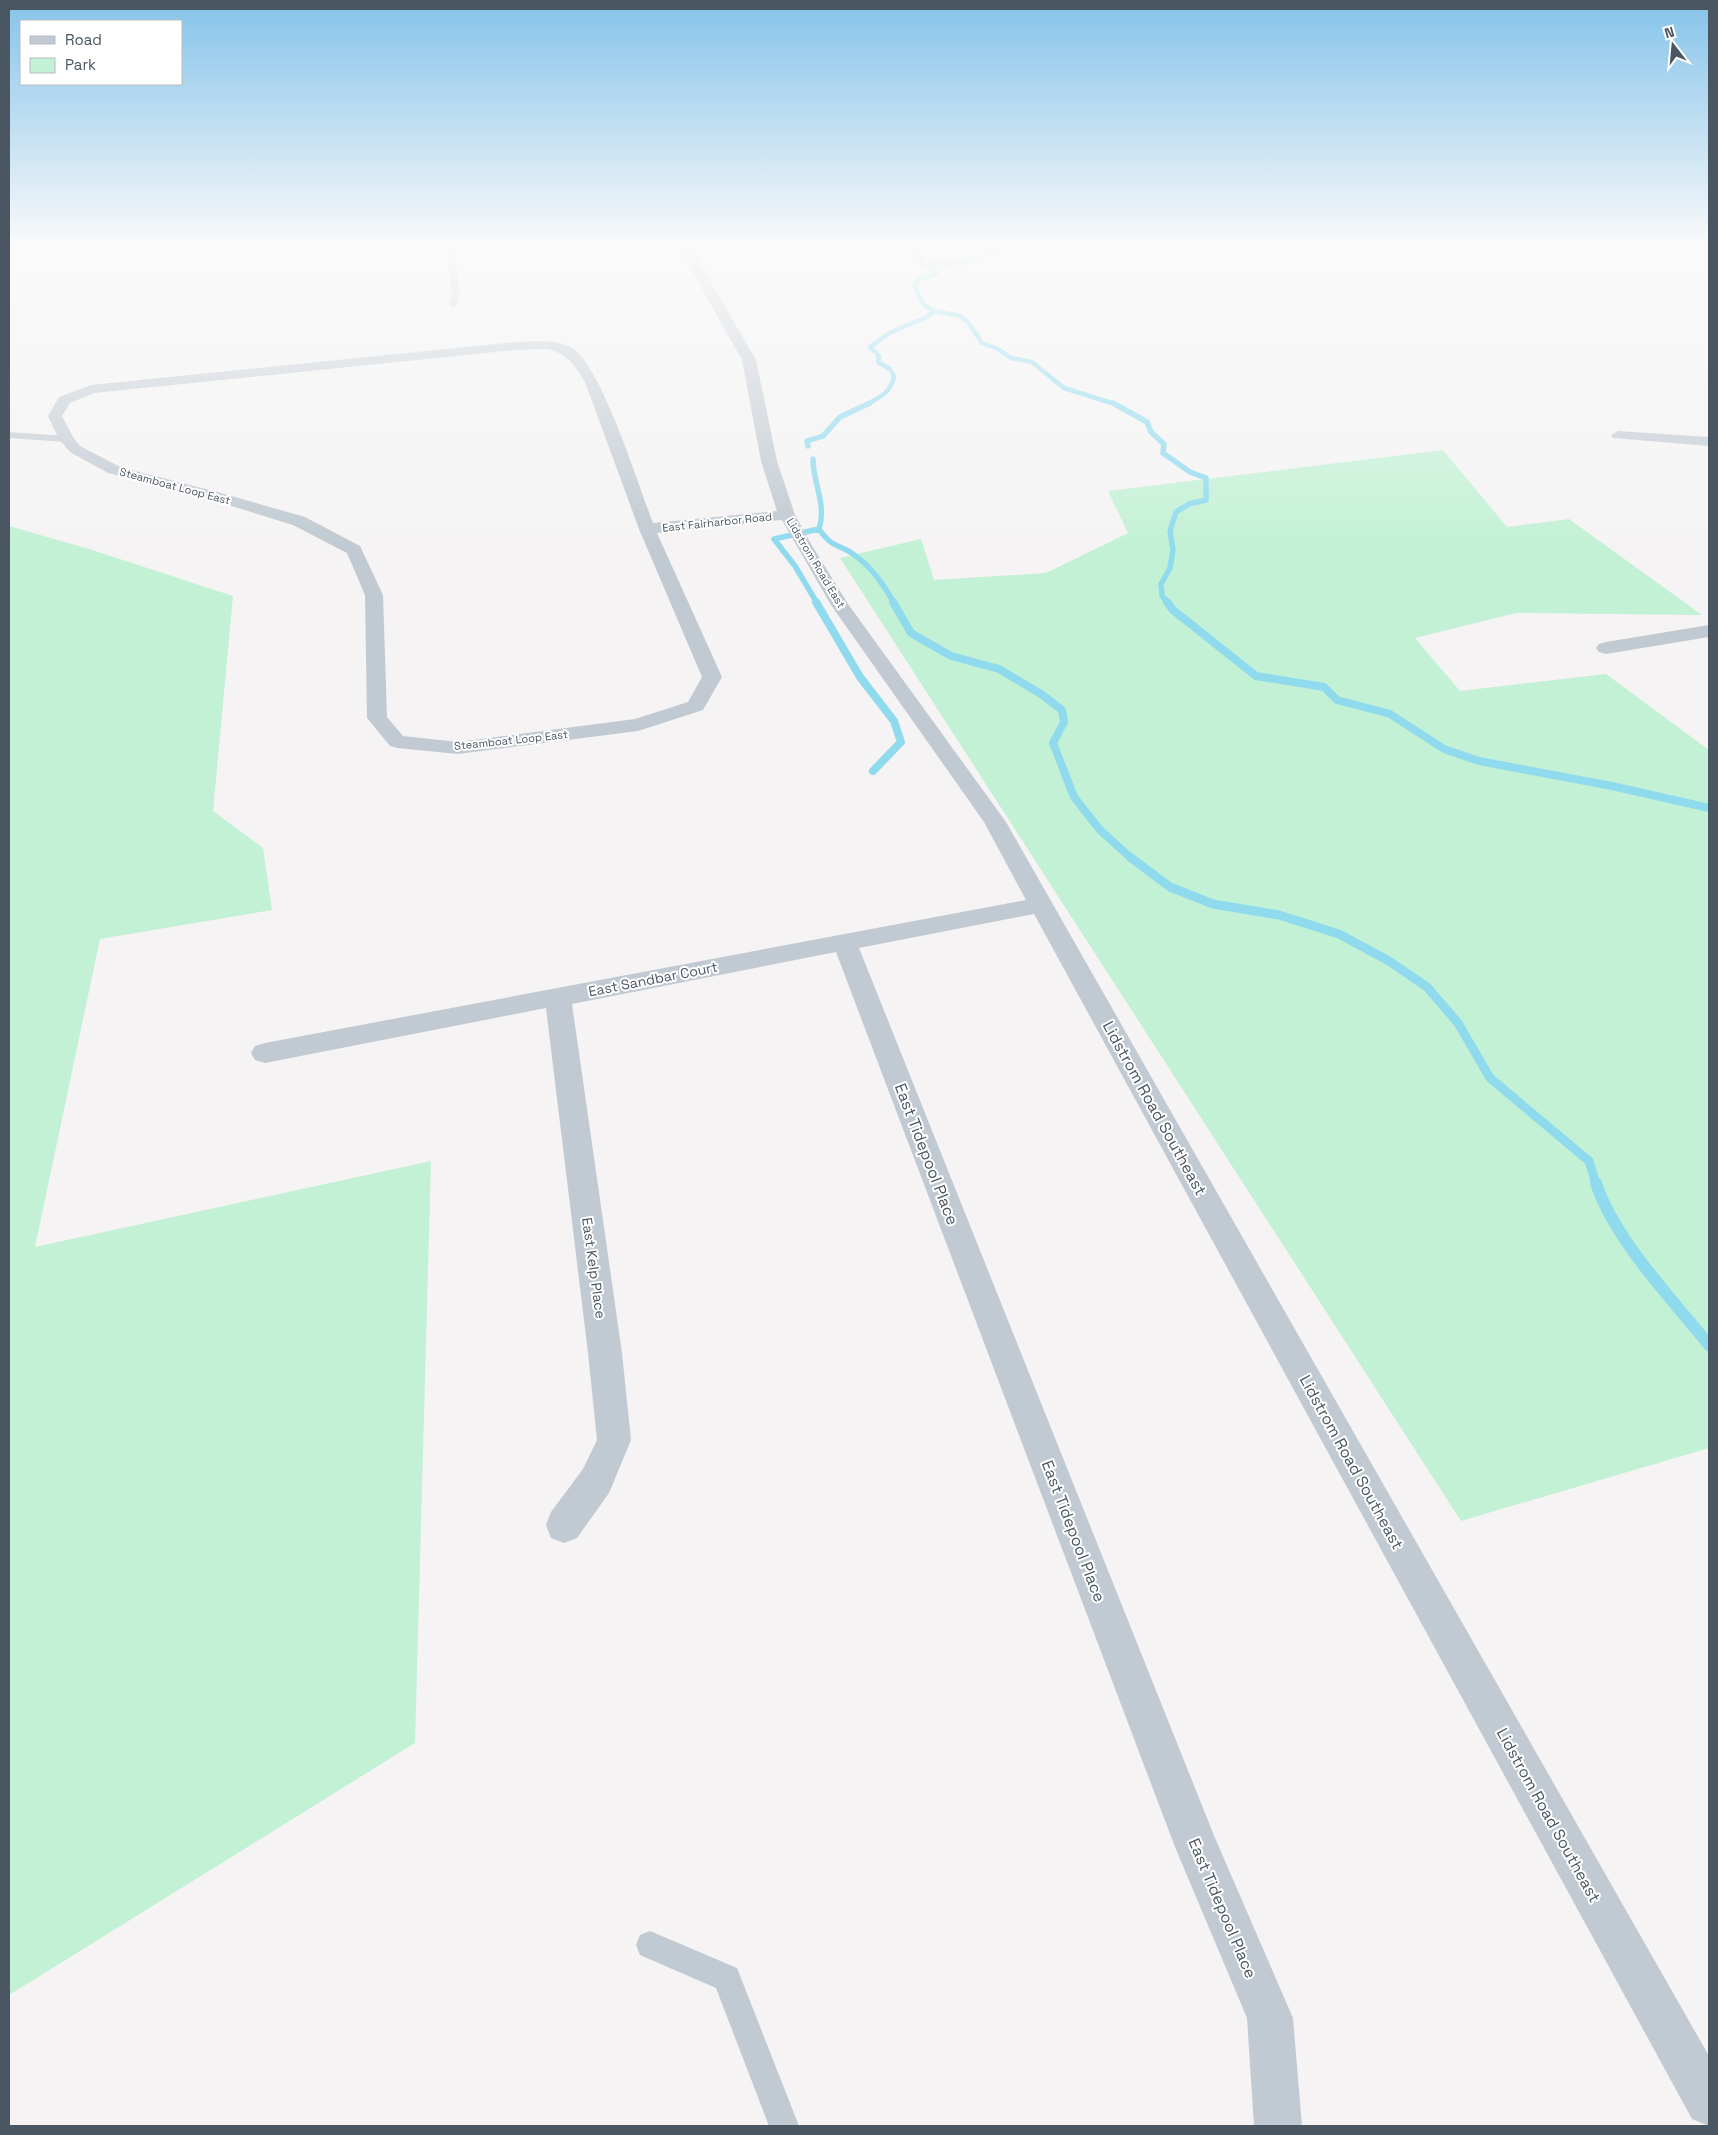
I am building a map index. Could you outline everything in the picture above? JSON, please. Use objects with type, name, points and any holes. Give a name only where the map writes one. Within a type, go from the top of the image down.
[{"type":"street","name":"Steamboat Loop East","points":[[500,348],[91,389],[64,400],[55,416],[66,439],[75,449],[114,470],[215,496],[299,521],[354,550],[374,595],[376,718],[397,742],[458,748],[638,725],[696,706],[712,677],[647,529],[592,382],[578,359],[566,350],[556,348]]},
{"type":"street","name":"Lidstrom Road East","points":[[741,348],[748,360],[769,461],[787,515],[802,544],[840,605],[995,822]]},
{"type":"street","points":[[1618,435],[1709,442]]},
{"type":"street","name":"East Fairharbor Road","points":[[647,529],[787,515]]},
{"type":"street","points":[[1606,648],[1709,631]]},
{"type":"street","name":"Lidstrom Road Southeast","points":[[995,822],[1709,2102]]},
{"type":"street","name":"East Sandbar Court","points":[[265,1053],[558,998],[844,941],[1042,905]]},
{"type":"street","name":"East Tidepool Place","points":[[844,941],[1197,1847],[1270,2018],[1278,2126]]},
{"type":"street","name":"East Kelp Place","points":[[558,998],[605,1353],[614,1440],[596,1481],[564,1525]]},
{"type":"lane","points":[[9,435],[66,439]]},
{"type":"lane","points":[[650,1946],[727,1978],[784,2126]]},
{"type":"green space","points":[[1443,450],[1507,527],[1569,519],[1702,615],[1516,613],[1415,638],[1460,691],[1606,674],[1709,750],[1709,1448],[1461,1521],[840,558],[921,539],[934,580],[1046,573],[1128,533],[1108,491]]},
{"type":"green space","points":[[9,526],[89,549],[233,596],[213,811],[263,848],[272,910],[100,939],[35,1247],[431,1161],[415,1743],[9,1995]]},
{"type":"waterway","points":[[867,404],[888,390],[894,376],[890,369],[878,362],[879,356],[871,348]]},
{"type":"waterway","points":[[994,348],[1011,358],[1032,362],[1064,388],[1115,404]]},
{"type":"waterway","points":[[808,446],[807,441],[823,436],[840,417],[870,403]]},
{"type":"waterway","points":[[1115,404],[1147,422],[1151,432],[1164,444],[1163,453],[1190,472],[1206,478],[1206,500],[1189,504],[1176,512],[1170,531],[1173,550],[1170,568],[1161,584],[1162,596],[1168,603]]},
{"type":"waterway","points":[[813,459],[821,502],[819,529]]},
{"type":"waterway","points":[[817,603],[795,566],[774,539],[819,529]]},
{"type":"waterway","points":[[819,529],[832,543],[853,554],[866,564],[894,603]]},
{"type":"waterway","points":[[816,602],[860,677],[894,721],[901,742],[873,771]]},
{"type":"waterway","points":[[893,602],[911,633],[951,656],[999,669],[1041,694],[1062,710],[1064,722],[1053,743],[1074,797],[1100,830],[1131,858]]},
{"type":"waterway","points":[[1167,602],[1173,610],[1256,676],[1324,687],[1337,700],[1390,714],[1444,749],[1479,761],[1612,786],[1709,808]]},
{"type":"waterway","points":[[1130,857],[1170,887],[1213,904],[1279,915],[1339,934],[1389,961],[1427,987],[1458,1023],[1490,1078],[1589,1161],[1596,1184]]},
{"type":"waterway","points":[[1596,1183],[1616,1225],[1630,1247],[1645,1268],[1709,1345]]}]
